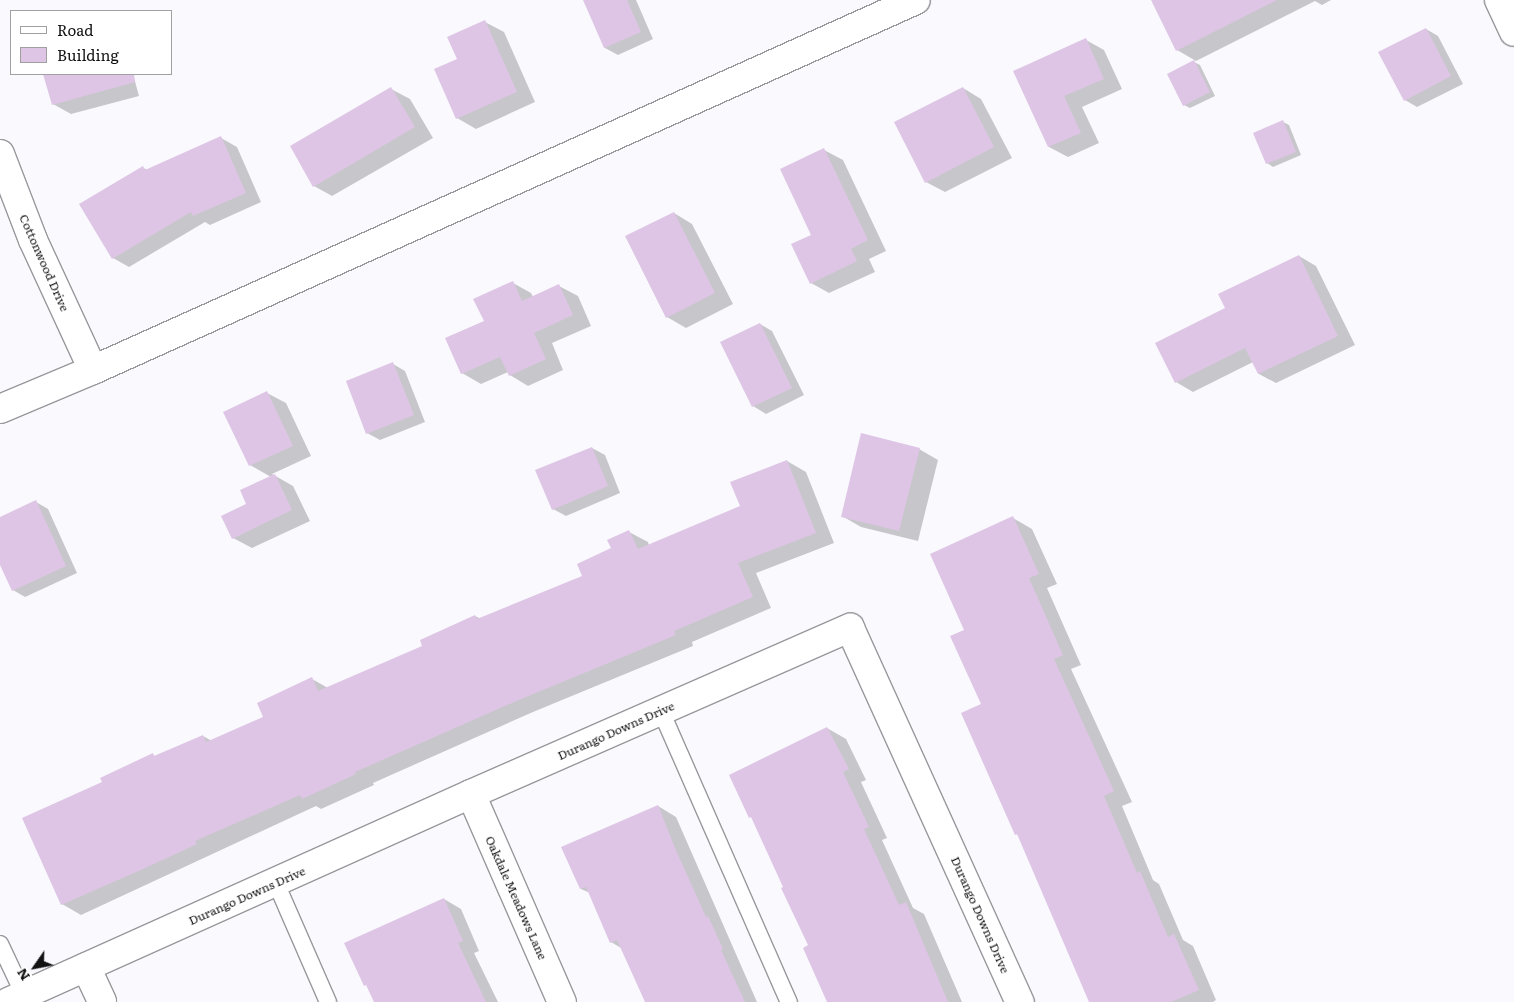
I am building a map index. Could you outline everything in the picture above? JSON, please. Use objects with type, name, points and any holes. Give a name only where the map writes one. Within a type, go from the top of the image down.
[{"type":"street","points":[[0,409],[92,370],[916,0]]},
{"type":"street","points":[[1499,0],[1514,32]]},
{"type":"street","name":"Cottonwood Drive","points":[[0,154],[32,240],[92,370]]},
{"type":"street","name":"Durango Downs Drive","points":[[16,999],[471,794],[850,628],[1020,1002]]},
{"type":"street","name":"Oakdale Meadows Lane","points":[[471,794],[562,1002]]},
{"type":"street","points":[[86,967],[102,1002]]},
{"type":"lane","points":[[662,711],[789,1002]]},
{"type":"lane","points":[[276,883],[328,1002]]},
{"type":"lane","points":[[0,944],[16,999]]},
{"type":"building","points":[[583,0],[627,0],[641,32],[604,48]]},
{"type":"building","points":[[1151,0],[1277,0],[1176,51]]},
{"type":"building","points":[[485,20],[517,92],[456,119],[434,69],[457,59],[447,37]]},
{"type":"building","points":[[1426,28],[1451,76],[1404,101],[1378,52]]},
{"type":"building","points":[[1086,38],[1104,79],[1064,96],[1081,133],[1048,147],[1013,71]]},
{"type":"building","points":[[1194,60],[1210,92],[1183,106],[1167,74]]},
{"type":"building","points":[[43,75],[134,75],[135,82],[52,105]]},
{"type":"building","points":[[391,87],[415,127],[313,187],[290,146]]},
{"type":"building","points":[[963,87],[994,147],[925,183],[894,122]]},
{"type":"building","points":[[1283,120],[1296,152],[1266,164],[1253,133]]},
{"type":"building","points":[[221,136],[246,193],[193,216],[191,212],[112,259],[79,204],[143,166],[145,170]]},
{"type":"building","points":[[824,148],[868,240],[851,249],[857,261],[810,284],[791,244],[811,235],[780,169]]},
{"type":"building","points":[[674,212],[715,293],[666,318],[625,236]]},
{"type":"building","points":[[1299,255],[1338,336],[1258,374],[1245,348],[1175,383],[1155,343],[1225,308],[1218,294]]},
{"type":"building","points":[[513,281],[522,301],[559,284],[573,315],[534,333],[546,359],[509,376],[500,357],[461,374],[445,338],[484,321],[473,299]]},
{"type":"building","points":[[760,323],[792,388],[752,407],[720,342]]},
{"type":"building","points":[[393,362],[414,415],[366,434],[346,381]]},
{"type":"building","points":[[267,391],[293,446],[249,466],[223,412]]},
{"type":"building","points":[[861,433],[920,448],[899,531],[841,517]]},
{"type":"building","points":[[592,447],[608,486],[552,510],[535,470]]},
{"type":"building","points":[[787,460],[816,533],[738,563],[753,597],[674,631],[676,635],[514,702],[355,772],[356,774],[302,799],[300,795],[195,841],[197,844],[61,905],[22,818],[102,782],[100,778],[153,753],[154,756],[203,735],[206,742],[263,717],[257,703],[312,677],[318,691],[422,646],[420,640],[475,615],[477,619],[582,576],[577,564],[611,548],[607,540],[629,530],[638,549],[740,506],[730,482]]},
{"type":"building","points":[[275,474],[292,510],[232,539],[221,516],[246,504],[240,490]]},
{"type":"building","points":[[36,500],[66,566],[12,591],[0,565],[0,517]]},
{"type":"building","points":[[1013,516],[1039,574],[1029,578],[1063,655],[1054,659],[1114,791],[1104,796],[1137,873],[1140,871],[1168,937],[1174,934],[1199,990],[1171,1002],[1089,1002],[1017,834],[1015,835],[961,713],[981,704],[950,636],[964,630],[930,554]]},
{"type":"building","points":[[827,727],[849,769],[843,772],[869,827],[864,829],[899,905],[906,902],[948,1002],[827,1002],[803,948],[808,945],[751,817],[749,818],[729,775]]},
{"type":"building","points":[[658,805],[675,848],[706,917],[708,916],[723,949],[721,950],[745,1002],[645,1002],[617,940],[610,943],[586,887],[580,889],[561,847]]},
{"type":"building","points":[[444,898],[463,941],[458,943],[486,1002],[374,1002],[366,985],[364,986],[344,943]]}]
